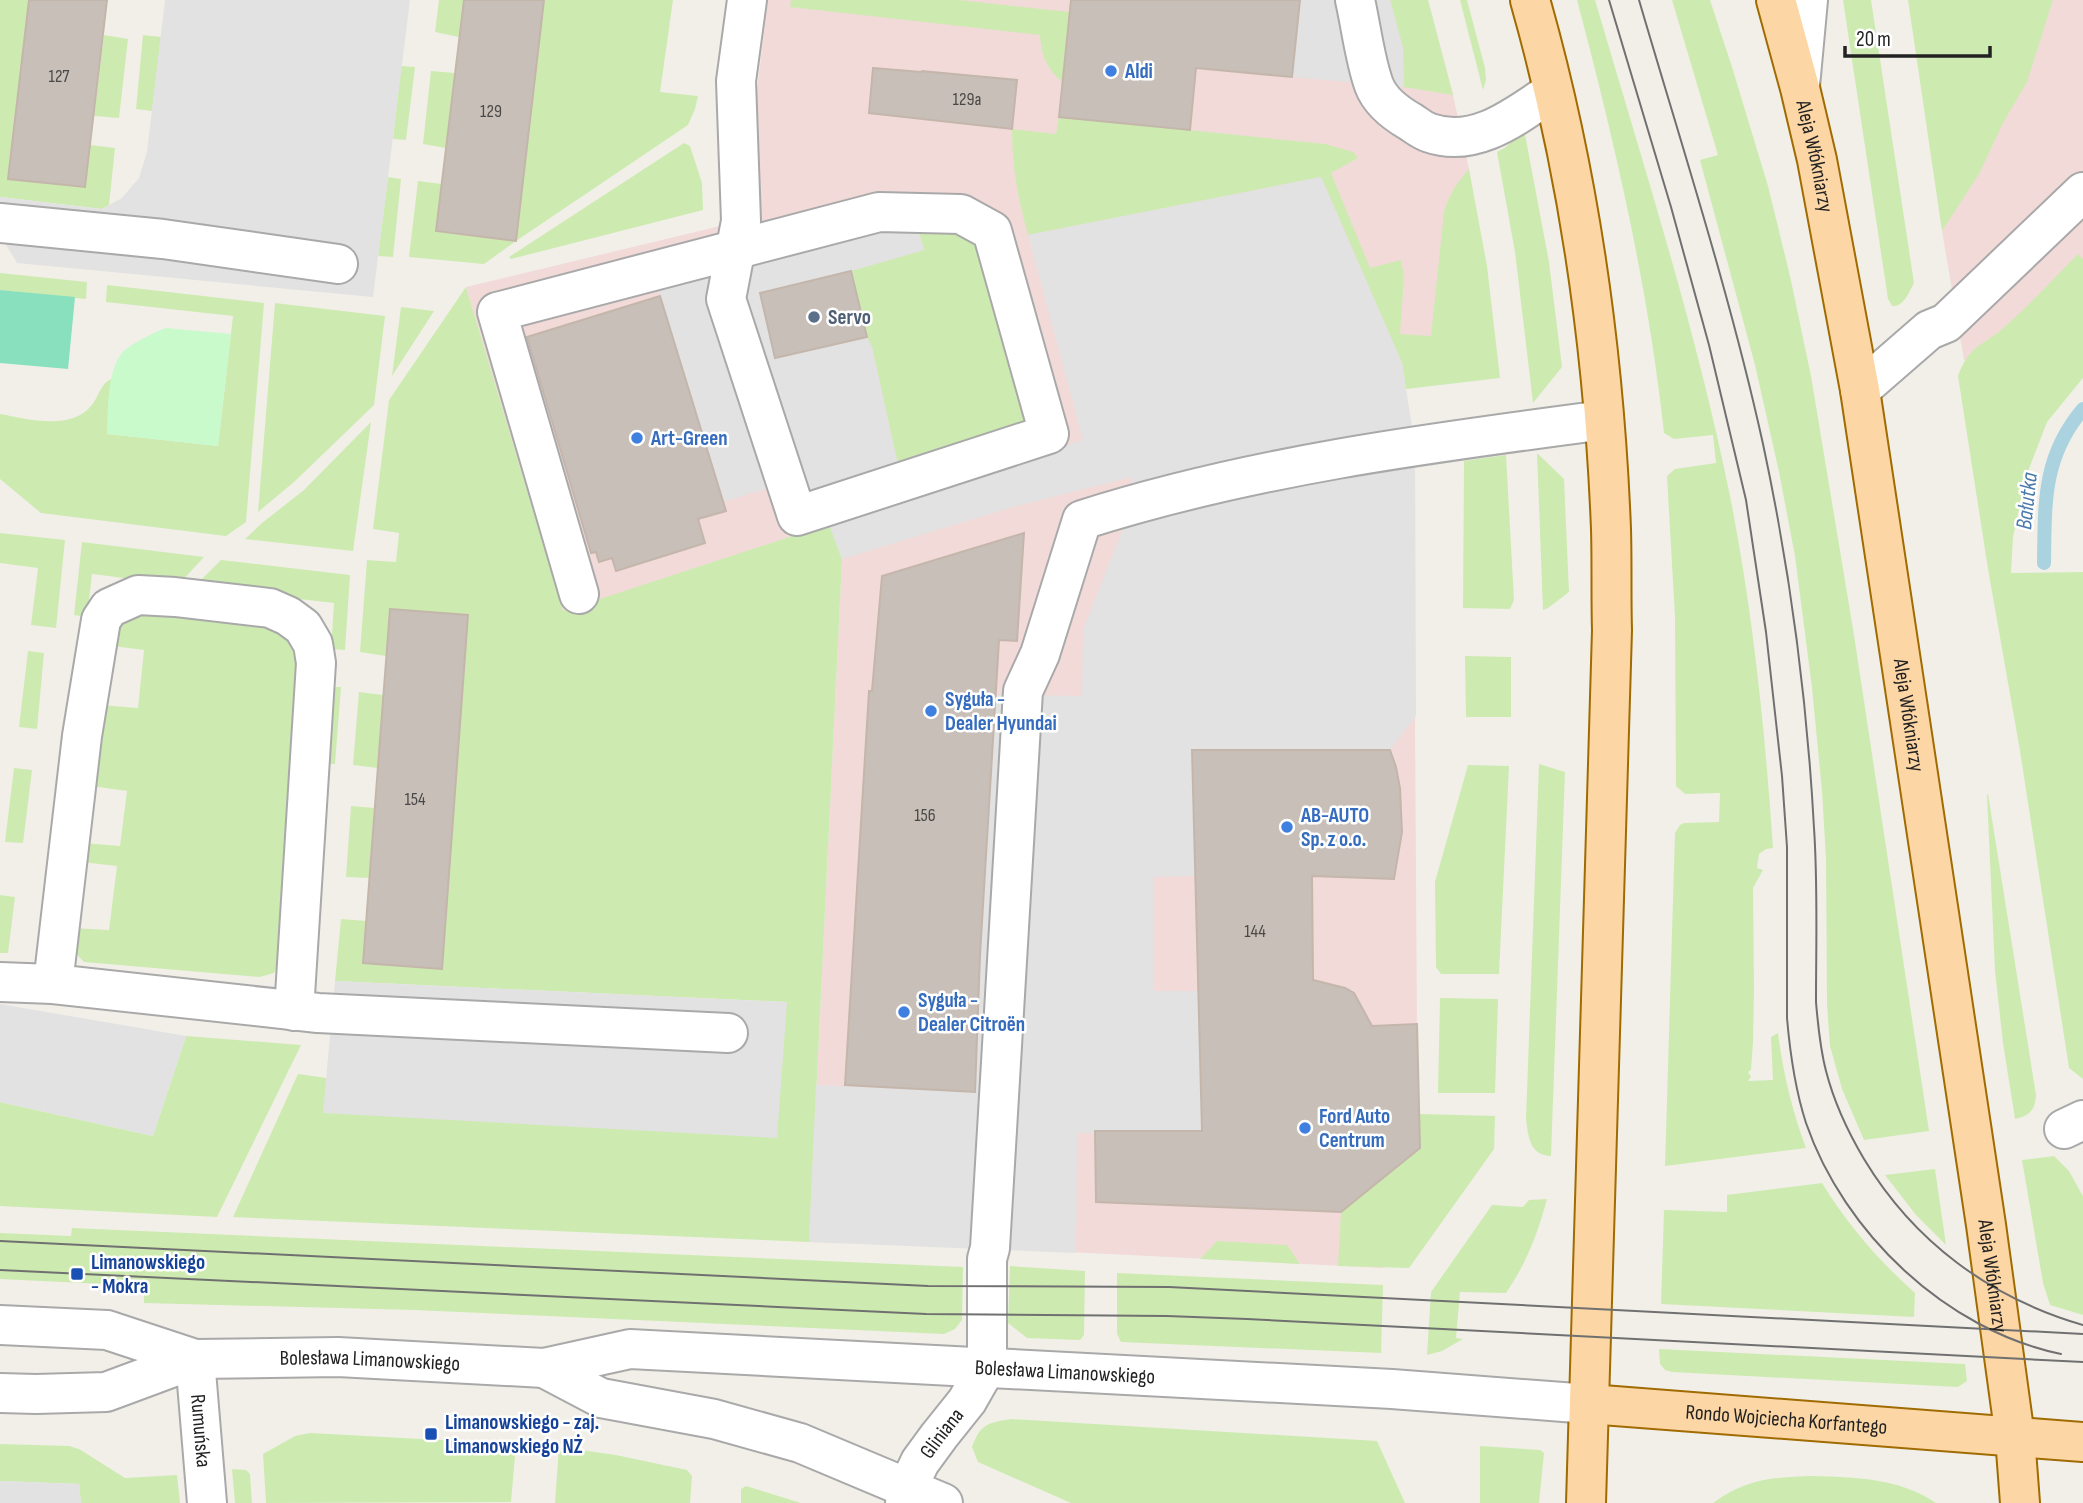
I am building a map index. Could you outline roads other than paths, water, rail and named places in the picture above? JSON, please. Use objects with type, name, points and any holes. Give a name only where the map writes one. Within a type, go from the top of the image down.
[{"type":"main road","points":[[1530,0],[1574,185],[1593,311],[1611,529],[1612,631],[1586,1503]]},
{"type":"main road","name":"Aleja Włókniarzy","points":[[1776,0],[1817,160],[1860,390],[1916,753],[2015,1437]]},
{"type":"main road","name":"Rondo Wojciecha Korfantego","points":[[1589,1404],[2015,1437]]},
{"type":"main road","points":[[2020,1503],[2015,1437],[2083,1442]]},
{"type":"street","points":[[579,594],[497,312],[735,249],[879,212],[961,214],[992,231],[1049,433],[797,516],[726,299],[735,249],[741,221],[736,81],[747,0]]},
{"type":"street","points":[[1355,0],[1375,87],[1394,112],[1429,133],[1449,138],[1477,135],[1502,123],[1553,91]]},
{"type":"street","points":[[1800,88],[1808,0]]},
{"type":"street","points":[[1860,390],[1929,330],[1946,323],[2083,192]]},
{"type":"street","points":[[0,223],[163,239],[338,264]]},
{"type":"street","points":[[987,1366],[987,1259],[990,1248],[1023,691],[1040,654],[1082,520],[1245,477],[1318,462],[1521,430],[1604,420]]},
{"type":"street","points":[[52,984],[84,724],[101,620],[109,608],[138,595],[270,608],[303,627],[313,644],[316,663],[294,1011]]},
{"type":"street","points":[[0,982],[52,984],[294,1011],[728,1033]]},
{"type":"street","name":"Bolesława Limanowskiego","points":[[0,1325],[107,1330],[195,1359],[338,1357],[544,1368],[631,1349],[1392,1389],[1589,1404]]},
{"type":"street","name":"Bolesława Limanowskiego","points":[[0,1393],[106,1392],[195,1359]]},
{"type":"street","name":"Rumuńska","points":[[195,1359],[207,1503]]},
{"type":"street","name":"Gliniana","points":[[906,1495],[920,1462],[967,1401],[987,1366]]},
{"type":"street","name":"Bolesława Limanowskiego","points":[[544,1368],[601,1398],[714,1419],[775,1436],[839,1458],[906,1495],[943,1503]]},
{"type":"waterway","name":"Bałutka","points":[[2044,563],[2048,482],[2060,445],[2083,409]]},
{"type":"tram line","points":[[1609,0],[1709,345],[1746,500],[1766,632],[1782,776],[1787,847],[1787,1018],[1794,1071],[1806,1123],[1823,1164],[1846,1202],[1873,1238],[1905,1271],[1940,1299],[1978,1323],[2019,1342],[2061,1354]]},
{"type":"tram line","points":[[1639,0],[1736,332],[1763,444],[1781,539],[1802,683],[1811,780],[1816,872],[1816,1002],[1824,1062],[1833,1094],[1864,1159],[1906,1216],[1931,1241],[1986,1282],[2049,1314],[2083,1325]]},
{"type":"tram line","points":[[0,1241],[928,1286],[1169,1287],[2083,1334]]},
{"type":"tram line","points":[[0,1270],[926,1314],[1247,1319],[2083,1362]]},
{"type":"place","name":"Aldi","points":[[1111,71]]},
{"type":"place","name":"Servo","points":[[814,317]]},
{"type":"place","name":"Art-Green","points":[[637,438]]},
{"type":"place","name":"Syguła - Dealer Hyundai","points":[[931,711]]},
{"type":"place","name":"AB-AUTO Sp. z o.o.","points":[[1287,827]]},
{"type":"place","name":"Syguła - Dealer Citroën","points":[[904,1012]]},
{"type":"place","name":"Ford Auto Centrum","points":[[1305,1128]]},
{"type":"place","name":"Limanowskiego - Mokra","points":[[77,1274]]},
{"type":"place","name":"Limanowskiego - zaj. Limanowskiego NŻ","points":[[431,1434]]}]
